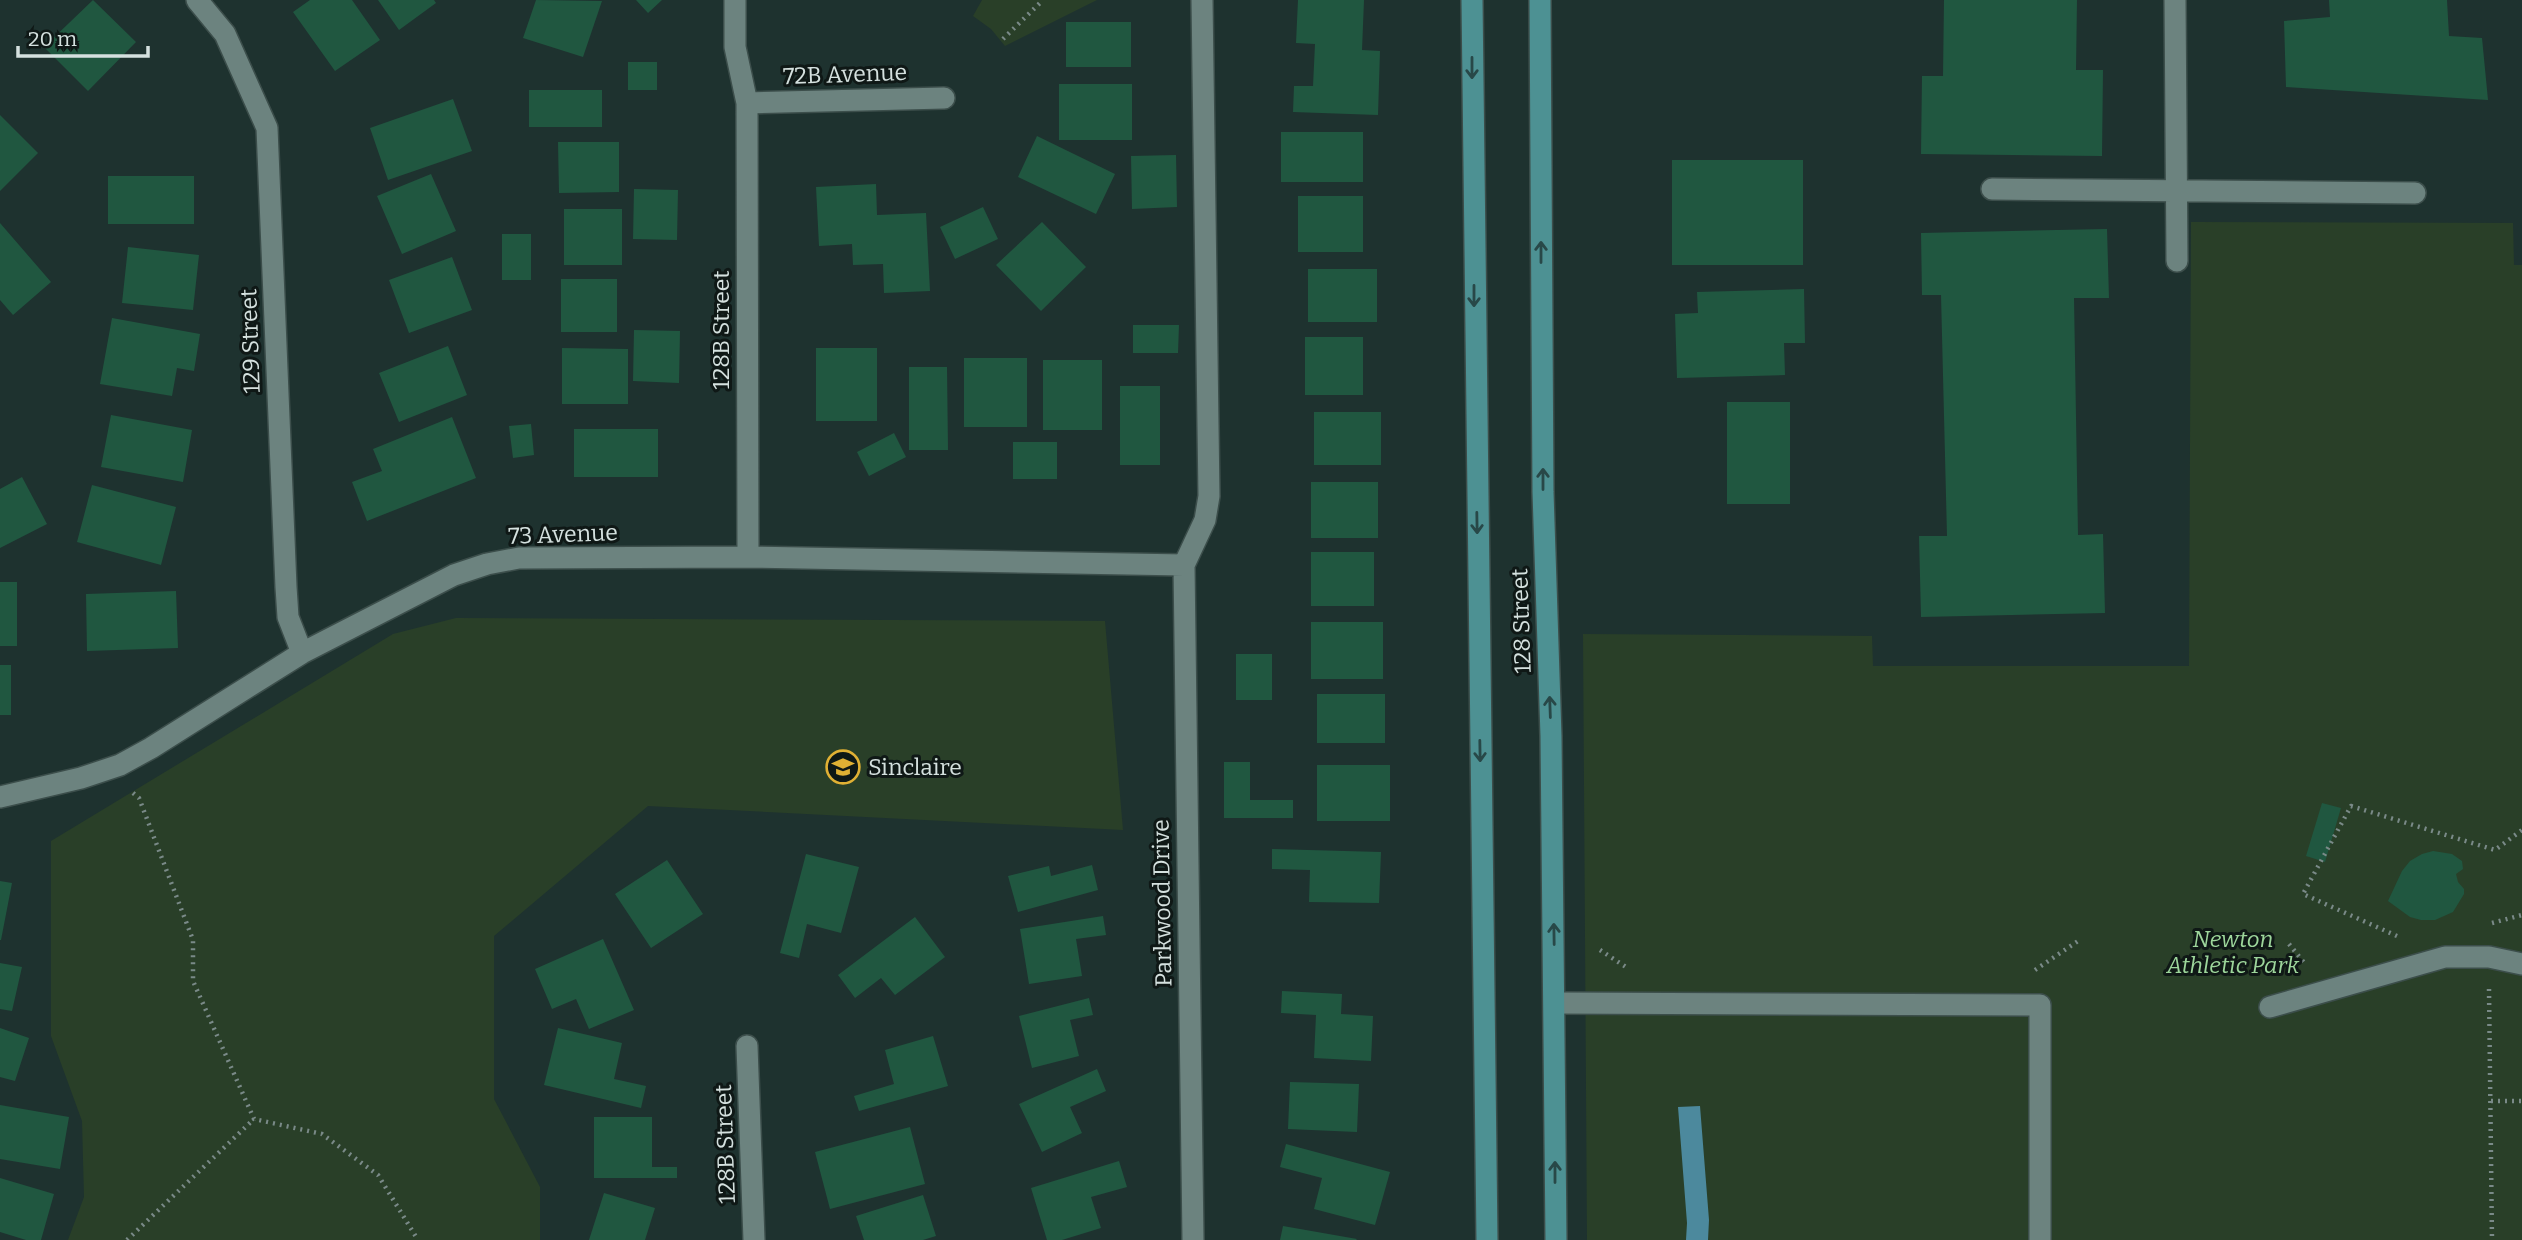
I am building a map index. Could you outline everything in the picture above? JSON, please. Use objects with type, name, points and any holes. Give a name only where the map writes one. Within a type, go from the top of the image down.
[{"type":"main road","name":"128 Street","points":[[1472,0],[1487,1240]]},
{"type":"main road","name":"128 Street","points":[[1540,0],[1543,492],[1551,736],[1556,1240]]},
{"type":"street","name":"129 Street","points":[[197,0],[225,34],[267,128],[286,587],[288,617],[302,653]]},
{"type":"street","name":"128B Street","points":[[735,0],[735,47],[747,103],[748,557]]},
{"type":"street","points":[[1184,565],[1205,520],[1209,496],[1202,0]]},
{"type":"street","points":[[2175,0],[2177,261]]},
{"type":"street","name":"72B Avenue","points":[[747,103],[944,98]]},
{"type":"street","points":[[1992,189],[2415,193]]},
{"type":"street","name":"73 Avenue","points":[[0,797],[81,778],[120,765],[302,653],[454,575],[487,564],[519,558],[748,557],[1184,565]]},
{"type":"street","name":"Parkwood Drive","points":[[1184,565],[1193,1240]]},
{"type":"street","points":[[2270,1007],[2445,957],[2489,957],[2522,964]]},
{"type":"street","points":[[1555,1003],[2040,1005],[2040,1240]]},
{"type":"street","name":"128B Street","points":[[747,1046],[754,1240]]},
{"type":"path","points":[[1003,39],[1042,0]]},
{"type":"path","points":[[130,790],[139,798],[193,940],[193,981],[254,1119]]},
{"type":"path","points":[[2401,938],[2303,894],[2351,806],[2495,850],[2522,830]]},
{"type":"path","points":[[2489,957],[2492,1240]]},
{"type":"path","points":[[2491,1101],[2522,1101]]},
{"type":"path","points":[[127,1240],[254,1119]]},
{"type":"path","points":[[254,1119],[322,1134],[378,1175],[418,1240]]},
{"type":"green space","points":[[982,0],[1097,0],[1005,46],[991,29],[973,16]]},
{"type":"green space","name":"Newton Athletic Park","points":[[2191,222],[2513,223],[2514,265],[2522,265],[2522,1240],[1587,1240],[1583,634],[1872,636],[1873,666],[2189,666]]},
{"type":"green space","points":[[456,618],[1105,621],[1123,830],[648,806],[494,936],[494,1099],[540,1187],[540,1240],[68,1240],[84,1197],[82,1121],[51,1036],[51,841],[393,634]]},
{"type":"water","points":[[1700,1106],[1709,1220],[1708,1240],[1686,1240],[1678,1107]]},
{"type":"building","points":[[93,0],[136,42],[88,91],[44,47]]},
{"type":"building","points":[[310,0],[352,0],[380,40],[335,71],[293,12]]},
{"type":"building","points":[[378,0],[434,0],[436,3],[399,30]]},
{"type":"building","points":[[536,0],[602,1],[583,57],[523,38]]},
{"type":"building","points":[[636,0],[662,0],[648,13]]},
{"type":"building","points":[[1298,0],[1364,0],[1362,50],[1380,51],[1378,115],[1293,112],[1294,86],[1313,86],[1315,44],[1296,43]]},
{"type":"building","points":[[1944,0],[2077,0],[2076,70],[2103,70],[2102,156],[1921,154],[1922,76],[1943,76]]},
{"type":"building","points":[[2329,0],[2447,0],[2449,36],[2482,38],[2488,100],[2286,87],[2284,21],[2330,17]]},
{"type":"building","points":[[1066,22],[1131,22],[1131,67],[1066,67]]},
{"type":"building","points":[[628,62],[657,62],[657,90],[628,90]]},
{"type":"building","points":[[1059,84],[1132,84],[1132,140],[1059,140]]},
{"type":"building","points":[[529,90],[602,90],[602,127],[529,127]]},
{"type":"building","points":[[453,99],[472,151],[388,180],[370,128]]},
{"type":"building","points":[[0,115],[38,153],[0,191]]},
{"type":"building","points":[[1281,132],[1363,132],[1363,182],[1281,182]]},
{"type":"building","points":[[1037,136],[1115,174],[1096,214],[1018,177]]},
{"type":"building","points":[[558,142],[619,142],[619,192],[559,193]]},
{"type":"building","points":[[1176,155],[1177,207],[1132,209],[1131,156]]},
{"type":"building","points":[[1672,160],[1803,160],[1803,265],[1672,265]]},
{"type":"building","points":[[431,174],[456,231],[402,254],[377,196]]},
{"type":"building","points":[[108,176],[194,176],[194,224],[108,224]]},
{"type":"building","points":[[876,184],[877,215],[926,213],[930,291],[884,293],[883,264],[853,265],[852,244],[819,246],[816,187]]},
{"type":"building","points":[[634,189],[678,190],[677,240],[633,239]]},
{"type":"building","points":[[1298,196],[1363,196],[1363,252],[1298,252]]},
{"type":"building","points":[[983,207],[998,239],[955,259],[940,227]]},
{"type":"building","points":[[564,209],[622,209],[622,265],[564,265]]},
{"type":"building","points":[[1042,222],[1086,267],[1041,311],[996,265]]},
{"type":"building","points":[[0,223],[51,282],[13,315],[0,300]]},
{"type":"building","points":[[2107,229],[2109,298],[2074,298],[2078,535],[2103,534],[2105,613],[1921,617],[1919,536],[1947,536],[1941,295],[1922,295],[1921,233]]},
{"type":"building","points":[[502,234],[531,234],[531,280],[502,280]]},
{"type":"building","points":[[128,247],[199,255],[193,310],[122,303]]},
{"type":"building","points":[[452,257],[472,310],[409,333],[389,280]]},
{"type":"building","points":[[1308,269],[1377,269],[1377,322],[1308,322]]},
{"type":"building","points":[[561,279],[617,279],[617,332],[561,332]]},
{"type":"building","points":[[1804,289],[1805,343],[1784,343],[1785,375],[1677,378],[1675,314],[1698,313],[1697,292]]},
{"type":"building","points":[[112,318],[200,334],[194,371],[177,368],[172,396],[100,384]]},
{"type":"building","points":[[1133,325],[1179,325],[1178,353],[1133,353]]},
{"type":"building","points":[[634,330],[680,331],[679,383],[633,381]]},
{"type":"building","points":[[1305,337],[1363,337],[1363,395],[1305,395]]},
{"type":"building","points":[[448,346],[467,395],[399,422],[379,373]]},
{"type":"building","points":[[562,348],[628,349],[628,404],[562,404]]},
{"type":"building","points":[[816,348],[877,348],[877,421],[816,421]]},
{"type":"building","points":[[964,358],[1027,358],[1027,427],[964,427]]},
{"type":"building","points":[[1043,360],[1102,360],[1102,430],[1043,430]]},
{"type":"building","points":[[909,367],[947,367],[948,450],[909,450]]},
{"type":"building","points":[[1120,386],[1160,386],[1160,465],[1120,465]]},
{"type":"building","points":[[1727,402],[1790,402],[1790,504],[1727,504]]},
{"type":"building","points":[[1314,412],[1381,412],[1381,465],[1314,465]]},
{"type":"building","points":[[111,415],[192,430],[183,482],[101,467]]},
{"type":"building","points":[[452,417],[476,478],[367,521],[352,482],[382,471],[373,449]]},
{"type":"building","points":[[531,424],[534,455],[513,458],[509,426]]},
{"type":"building","points":[[574,429],[658,429],[658,477],[574,477]]},
{"type":"building","points":[[894,433],[906,457],[869,476],[857,452]]},
{"type":"building","points":[[1013,442],[1057,442],[1057,479],[1013,479]]},
{"type":"building","points":[[22,477],[47,524],[0,548],[0,489]]},
{"type":"building","points":[[1311,482],[1378,482],[1378,538],[1311,538]]},
{"type":"building","points":[[92,485],[176,507],[161,565],[77,542]]},
{"type":"building","points":[[1311,552],[1374,552],[1374,606],[1311,606]]},
{"type":"building","points":[[0,582],[17,582],[17,646],[0,646]]},
{"type":"building","points":[[176,591],[178,648],[87,651],[86,594]]},
{"type":"building","points":[[1311,622],[1383,622],[1383,679],[1311,679]]},
{"type":"building","points":[[1236,654],[1272,654],[1272,700],[1236,700]]},
{"type":"building","points":[[0,665],[11,665],[11,715],[0,715]]},
{"type":"building","points":[[1317,694],[1385,694],[1385,743],[1317,743]]},
{"type":"building","points":[[1224,762],[1250,762],[1250,800],[1293,800],[1293,818],[1224,818]]},
{"type":"building","points":[[1317,765],[1390,765],[1390,821],[1317,821]]},
{"type":"building","points":[[2322,803],[2341,808],[2325,862],[2306,856]]},
{"type":"building","points":[[1272,849],[1381,852],[1379,903],[1309,902],[1310,870],[1272,869]]},
{"type":"building","points":[[2433,851],[2452,854],[2462,861],[2463,869],[2456,874],[2464,894],[2453,912],[2435,920],[2421,920],[2410,917],[2388,901],[2402,871],[2410,861]]},
{"type":"building","points":[[806,854],[859,867],[841,933],[807,924],[799,958],[780,953]]},
{"type":"building","points":[[667,860],[703,914],[651,948],[615,894]]},
{"type":"building","points":[[1092,865],[1098,890],[1018,912],[1008,876],[1049,866],[1051,876]]},
{"type":"building","points":[[0,881],[12,883],[1,940],[0,940]]},
{"type":"building","points":[[1103,916],[1106,935],[1076,939],[1082,976],[1029,984],[1020,929]]},
{"type":"building","points":[[915,917],[945,957],[895,995],[881,978],[855,998],[838,975]]},
{"type":"building","points":[[603,939],[634,1010],[589,1029],[576,999],[552,1009],[535,969]]},
{"type":"building","points":[[0,963],[22,967],[12,1011],[0,1009]]},
{"type":"building","points":[[1282,991],[1342,994],[1341,1014],[1373,1016],[1371,1061],[1314,1058],[1316,1015],[1281,1013]]},
{"type":"building","points":[[1089,998],[1093,1015],[1070,1020],[1079,1056],[1032,1068],[1019,1016]]},
{"type":"building","points":[[0,1028],[29,1038],[15,1081],[0,1077]]},
{"type":"building","points":[[558,1028],[622,1043],[614,1079],[646,1086],[641,1108],[544,1085]]},
{"type":"building","points":[[933,1036],[948,1086],[859,1111],[854,1096],[894,1084],[885,1050]]},
{"type":"building","points":[[1097,1069],[1106,1091],[1070,1107],[1082,1133],[1042,1152],[1019,1104]]},
{"type":"building","points":[[1290,1082],[1359,1084],[1357,1132],[1288,1129]]},
{"type":"building","points":[[0,1105],[69,1117],[60,1169],[0,1159]]},
{"type":"building","points":[[594,1117],[652,1117],[652,1167],[677,1167],[677,1178],[594,1178]]},
{"type":"building","points":[[910,1127],[925,1184],[830,1209],[815,1152]]},
{"type":"building","points":[[1286,1144],[1390,1172],[1375,1225],[1314,1209],[1322,1178],[1280,1167]]},
{"type":"building","points":[[1119,1161],[1127,1187],[1091,1197],[1101,1228],[1062,1240],[1047,1240],[1031,1188]]},
{"type":"building","points":[[0,1178],[54,1194],[41,1240],[26,1240],[0,1232]]},
{"type":"building","points":[[604,1193],[655,1208],[645,1240],[589,1240]]},
{"type":"building","points":[[923,1195],[936,1236],[923,1240],[864,1240],[856,1216]]},
{"type":"building","points":[[1283,1226],[1357,1239],[1280,1240]]},
{"type":"place","name":"Sinclaire","points":[[843,767]]}]
